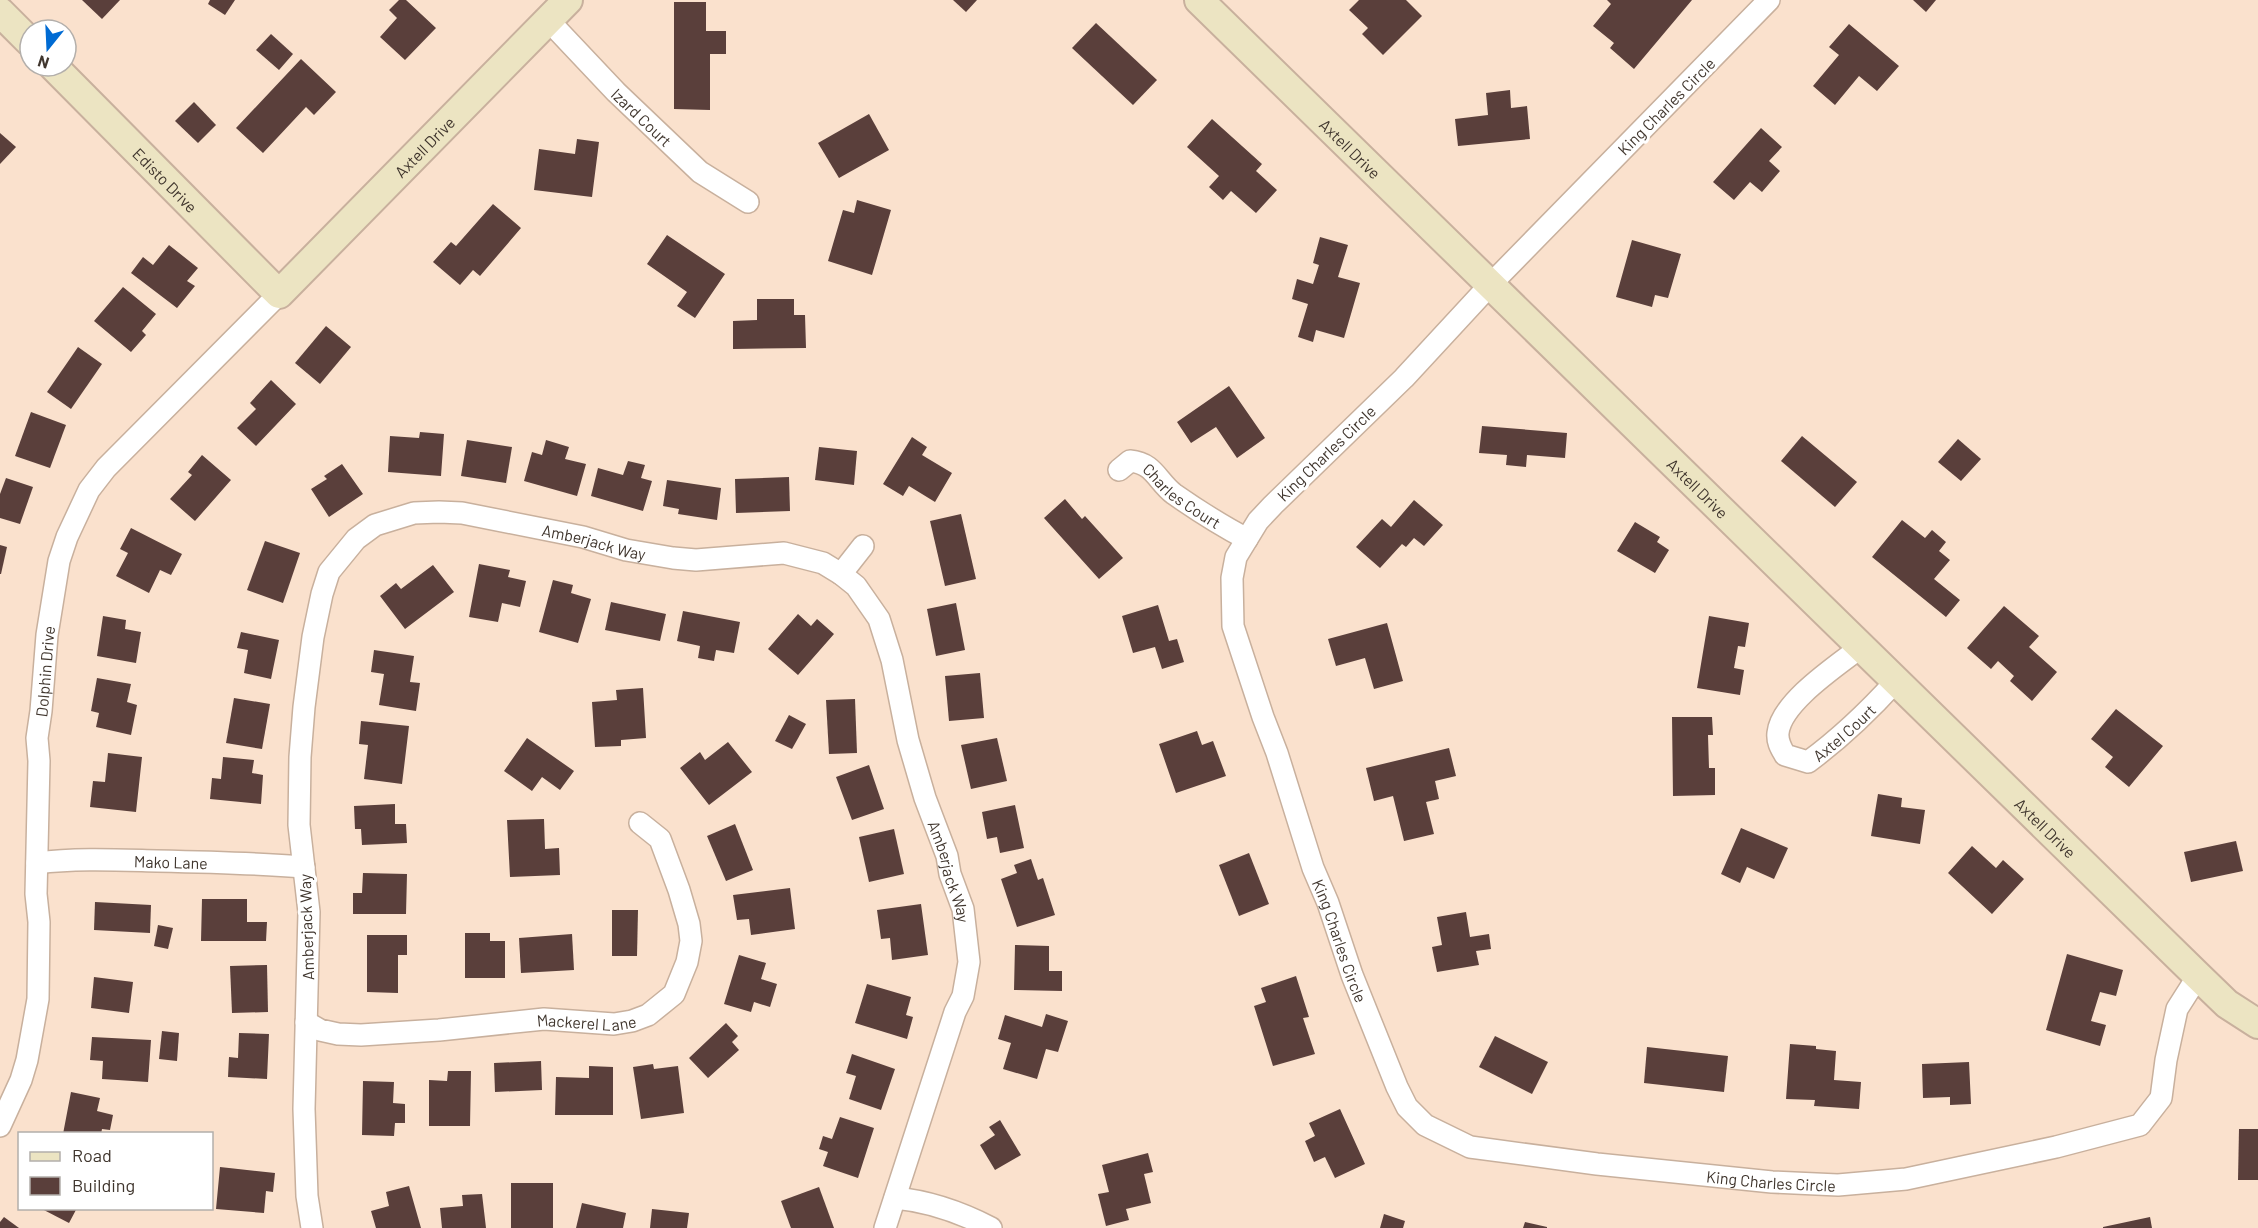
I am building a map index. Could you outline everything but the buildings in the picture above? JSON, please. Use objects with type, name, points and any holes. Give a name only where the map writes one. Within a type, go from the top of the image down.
[{"type":"street","name":"Axtell Drive","points":[[279,294],[568,0]]},
{"type":"street","name":"Axtell Drive","points":[[1199,0],[2198,976]]},
{"type":"street","name":"King Charles Circle","points":[[1769,0],[1490,285],[1404,378],[1273,505],[1258,521],[1236,557],[1232,578],[1233,626],[1277,753],[1313,868],[1328,903],[1352,975],[1397,1087],[1407,1107],[1425,1125],[1470,1147],[1597,1164],[1772,1182],[1838,1185],[1906,1179],[2056,1147],[2140,1125],[2161,1098],[2166,1060],[2177,1009],[2198,976]]},
{"type":"street","points":[[0,12],[18,30]]},
{"type":"street","name":"Izard Court","points":[[548,20],[616,92],[700,172],[747,202]]},
{"type":"street","name":"Edisto Drive","points":[[65,78],[279,294]]},
{"type":"street","name":"Dolphin Drive","points":[[0,1126],[21,1080],[36,1019],[39,958],[37,738],[47,635],[59,561],[70,529],[89,490],[106,468],[279,294]]},
{"type":"street","name":"Charles Court","points":[[1119,470],[1130,461],[1141,462],[1153,470],[1172,492],[1247,539]]},
{"type":"street","name":"Amberjack Way","points":[[312,1228],[307,1196],[304,1109],[309,912],[299,825],[300,757],[313,637],[319,604],[329,572],[356,538],[375,525],[414,513],[462,513],[583,537],[626,550],[673,558],[696,560],[784,553],[823,563],[841,574],[856,586],[879,619],[892,660],[912,752],[963,909],[969,962],[963,996],[885,1228]]},
{"type":"street","points":[[841,574],[863,546]]},
{"type":"street","name":"Axtel Court","points":[[1861,647],[1829,672],[1789,711],[1778,732],[1779,745],[1785,755],[1808,762],[1865,716],[1896,681]]},
{"type":"street","name":"Mackerel Lane","points":[[306,1022],[320,1030],[361,1035],[439,1030],[544,1019],[614,1024],[648,1015],[674,994],[687,962],[691,941],[689,924],[679,890],[660,839],[640,823]]},
{"type":"street","name":"Mako Lane","points":[[37,863],[62,860],[140,860],[304,867]]},
{"type":"street","points":[[2198,976],[2227,1004],[2258,1024]]},
{"type":"street","points":[[895,1198],[931,1204],[991,1228]]}]
